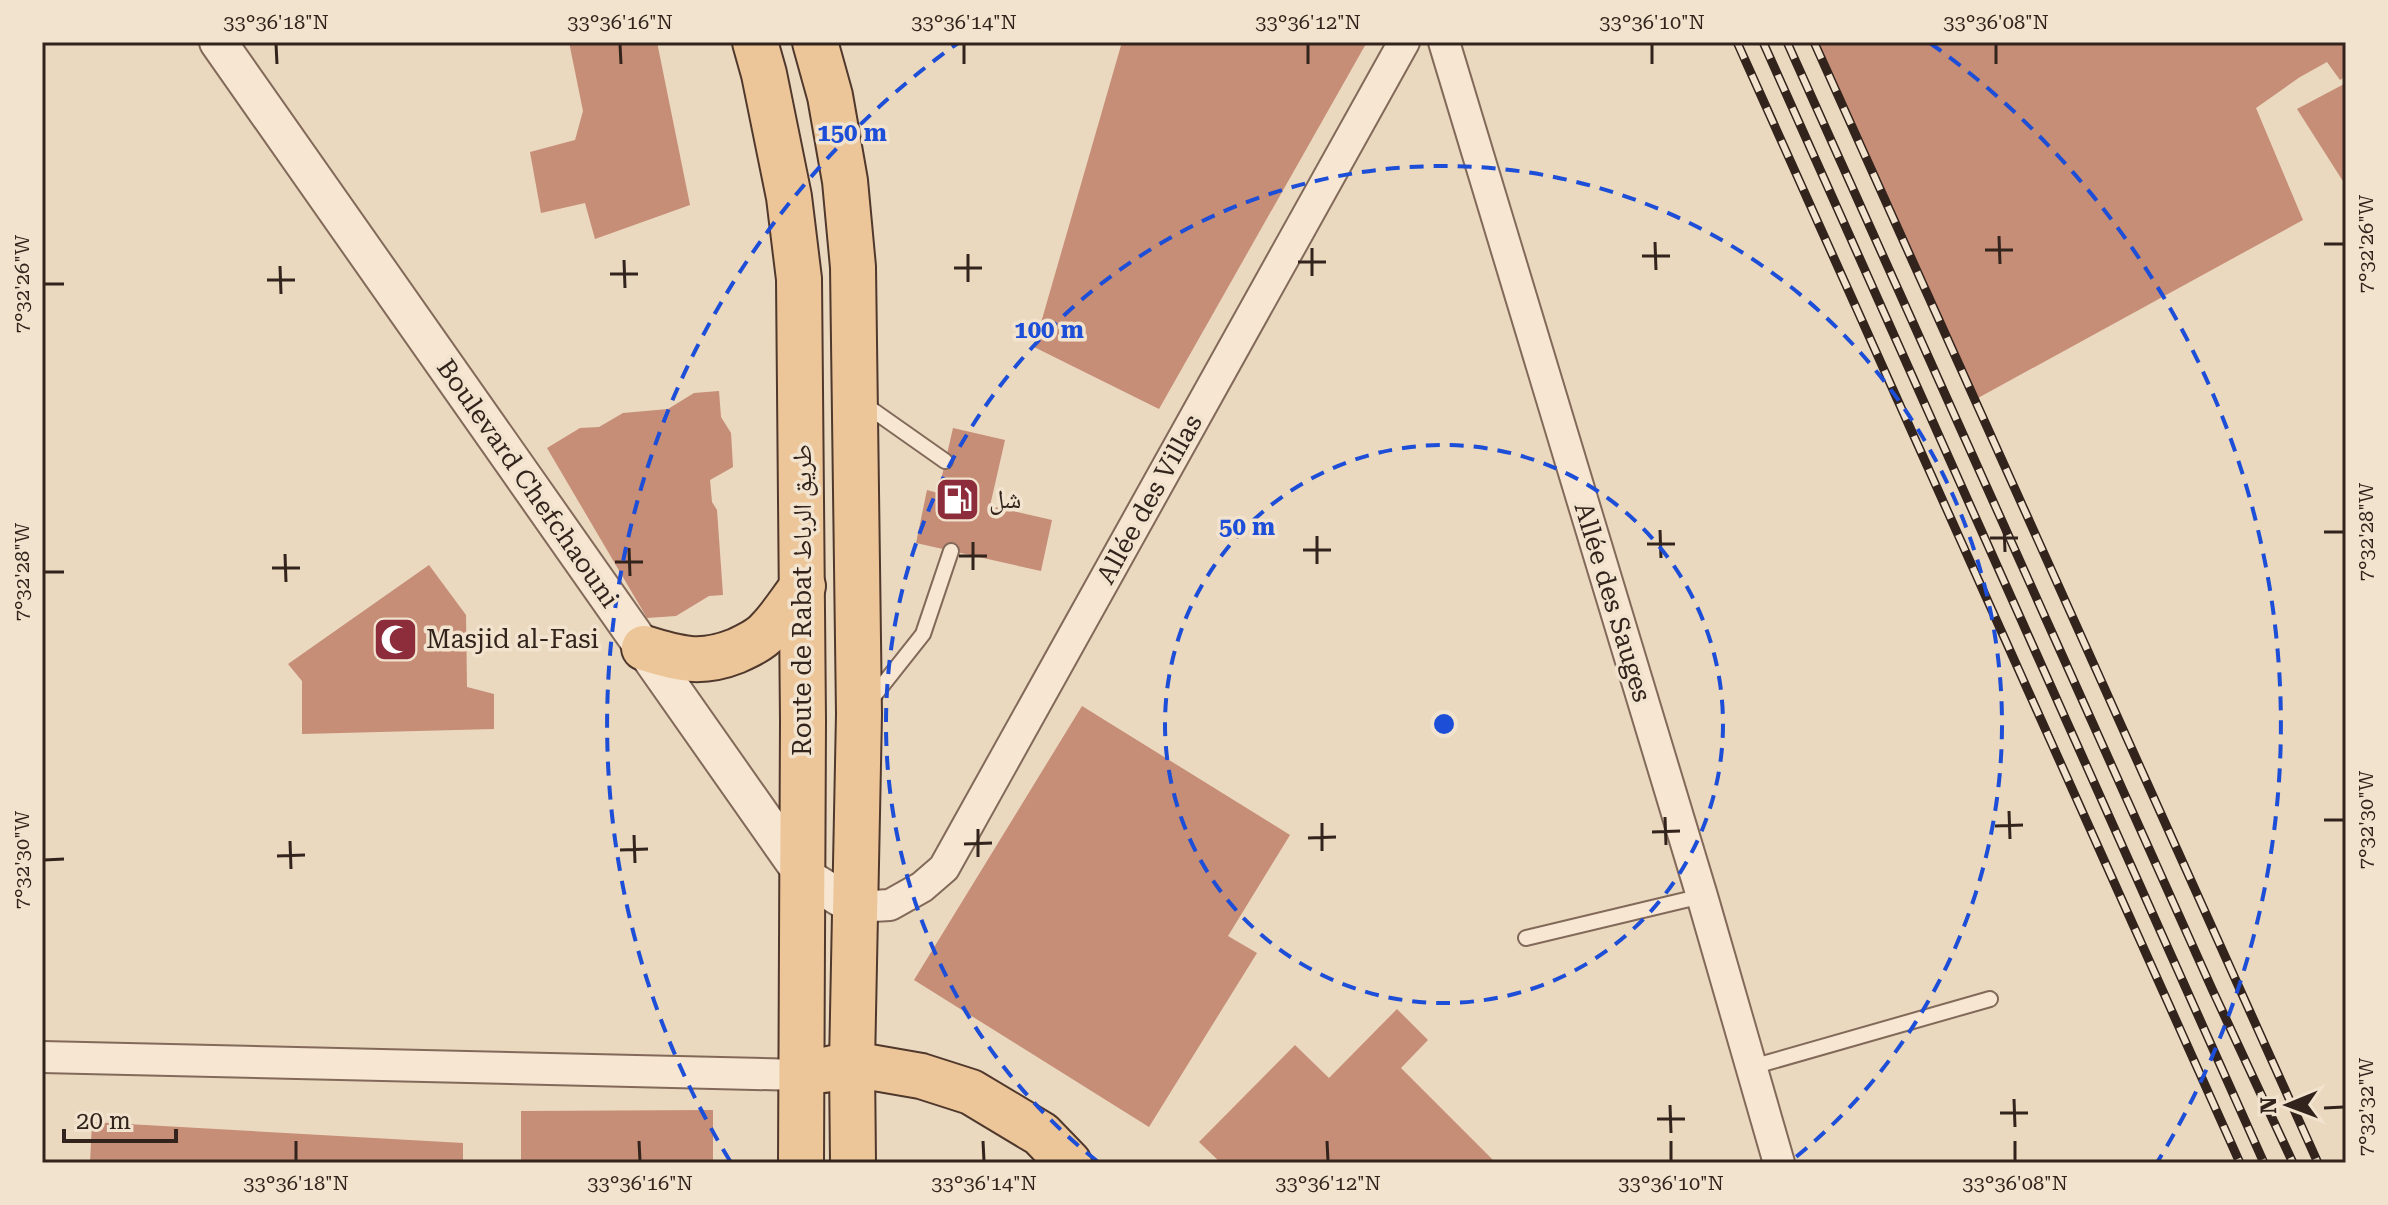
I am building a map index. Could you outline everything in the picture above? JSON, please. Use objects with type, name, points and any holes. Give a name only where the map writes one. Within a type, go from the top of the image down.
[{"type":"main road","name":"Route de Rabat طريق الرباط","points":[[755,42],[789,197],[799,279],[803,586],[801,1163]]},
{"type":"main road","name":"Route de Rabat طريق الرباط","points":[[815,42],[830,96],[845,181],[853,267],[859,714],[853,1163]]},
{"type":"main road","points":[[644,648],[675,658],[699,660],[720,657],[766,633],[803,586]]},
{"type":"main road","points":[[801,1075],[852,1064],[921,1076],[971,1092],[1041,1134],[1069,1163]]},
{"type":"street","name":"Boulevard Chefchaouni","points":[[218,42],[803,875],[855,907]]},
{"type":"street","name":"Allée des Villas","points":[[855,907],[890,905],[922,887],[944,868],[1404,42]]},
{"type":"street","name":"Allée des Sauges","points":[[1444,42],[1702,896],[1779,1163]]},
{"type":"street","points":[[42,1057],[801,1075]]},
{"type":"lane","points":[[856,398],[945,461]]},
{"type":"lane","points":[[859,714],[923,634],[951,551]]},
{"type":"lane","points":[[1526,938],[1702,896]]},
{"type":"lane","points":[[1752,1067],[1990,999]]},
{"type":"building","points":[[569,42],[657,42],[690,205],[595,239],[585,203],[541,213],[530,152],[575,140],[583,111]]},
{"type":"building","points":[[1122,42],[1367,42],[1159,409],[1034,347]]},
{"type":"building","points":[[1818,42],[2346,42],[2346,76],[2340,80],[2327,62],[2256,108],[2303,220],[1978,398]]},
{"type":"building","points":[[2346,83],[2346,186],[2297,109]]},
{"type":"building","points":[[719,391],[721,417],[731,433],[733,467],[710,480],[712,502],[717,510],[723,595],[709,596],[676,616],[647,618],[547,448],[580,428],[599,427],[623,413],[668,409],[694,393]]},
{"type":"building","name":"شل","points":[[953,428],[1005,440],[990,506],[1052,520],[1041,571],[916,543],[927,490],[938,493]]},
{"type":"building","name":"Masjid al-Fasi","points":[[429,565],[466,615],[467,687],[494,694],[494,729],[302,734],[302,681],[288,664]]},
{"type":"building","points":[[1082,706],[1290,835],[1228,936],[1257,953],[1149,1127],[914,980]]},
{"type":"building","points":[[1397,1009],[1428,1040],[1401,1068],[1496,1163],[1221,1163],[1199,1142],[1295,1045],[1329,1078]]},
{"type":"building","points":[[713,1110],[713,1163],[521,1163],[521,1111]]},
{"type":"building","points":[[92,1122],[463,1143],[463,1163],[90,1163]]},
{"type":"railway","points":[[1737,42],[2240,1163]]},
{"type":"railway","points":[[1763,42],[2264,1163]]},
{"type":"railway","points":[[1787,42],[2293,1163]]},
{"type":"railway","points":[[1814,42],[2318,1163]]},
{"type":"place","name":"شل","points":[[958,499]]},
{"type":"place","name":"Masjid al-Fasi","points":[[395,639]]}]
